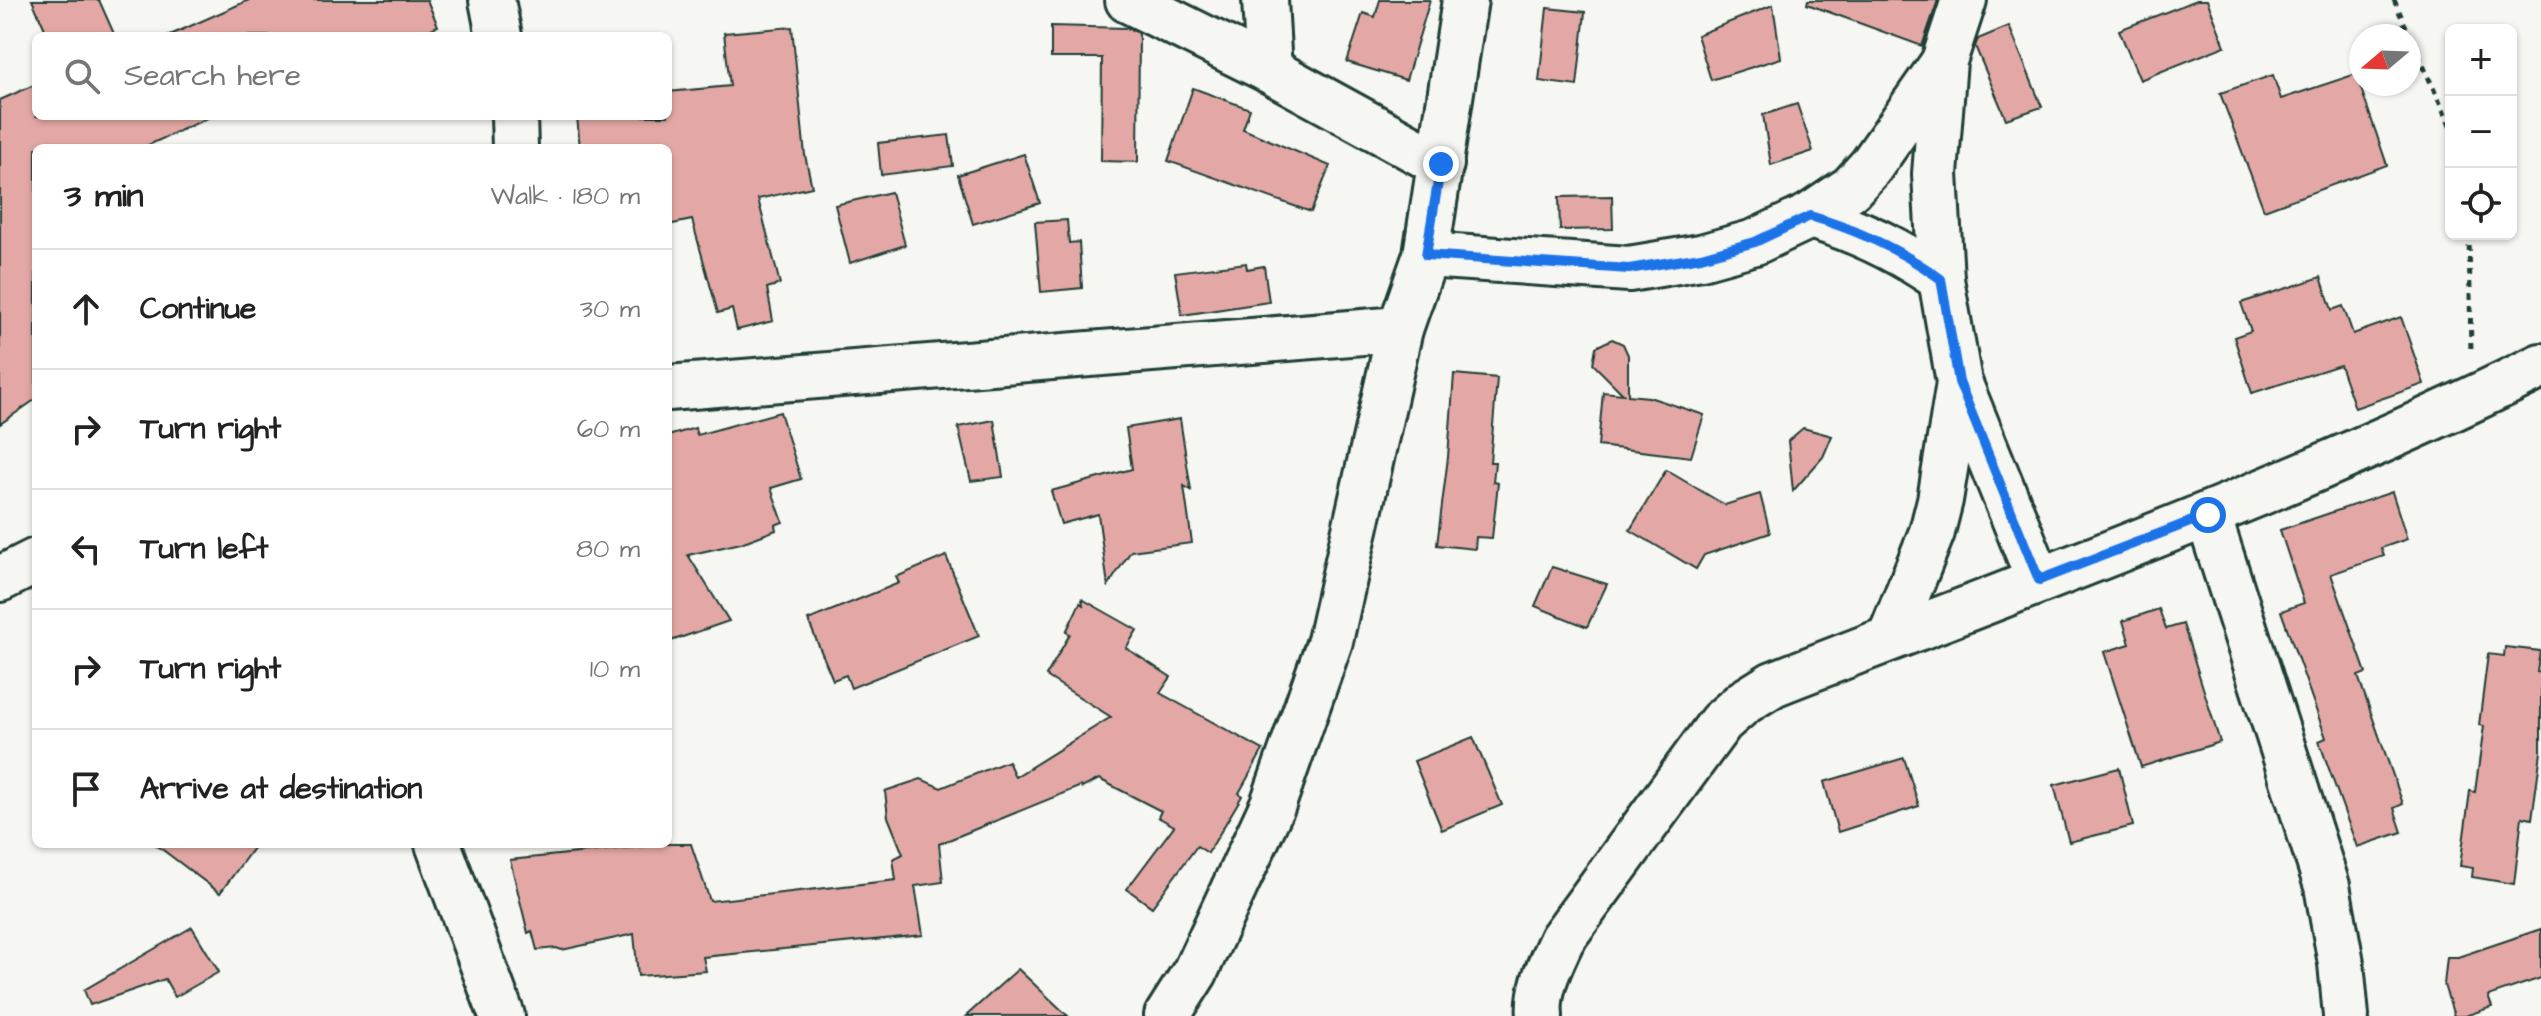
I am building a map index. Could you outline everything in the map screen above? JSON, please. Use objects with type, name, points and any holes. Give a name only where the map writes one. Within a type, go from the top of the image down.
[{"type":"street","points":[[492,0],[498,32]]},
{"type":"street","points":[[1128,0],[1269,70],[1441,164]]},
{"type":"street","points":[[1265,0],[1269,70]]},
{"type":"street","points":[[1167,1016],[1195,972],[1273,804],[1330,641],[1400,329],[1426,255],[1465,0]]},
{"type":"street","points":[[1964,0],[1944,61],[1935,174],[1941,279],[1959,382],[2039,580]]},
{"type":"street","points":[[1426,255],[1629,269],[1701,257],[1755,242],[1810,216],[1851,188],[1871,166],[1944,61]]},
{"type":"street","points":[[514,120],[515,144]]},
{"type":"street","points":[[1810,216],[1844,225],[1882,243],[1941,279]]},
{"type":"street","points":[[672,388],[1400,329]]},
{"type":"street","points":[[1540,1016],[1545,978],[1562,939],[1721,722],[1744,702],[1773,684],[2208,515],[2471,401],[2541,366]]},
{"type":"street","points":[[1890,638],[1932,532],[1959,382]]},
{"type":"street","points":[[2208,515],[2300,810],[2327,886],[2341,963],[2346,1016]]},
{"type":"street","points":[[0,579],[32,563]]},
{"type":"street","points":[[439,848],[502,1016]]},
{"type":"path","points":[[2394,0],[2445,115]]},
{"type":"path","points":[[2469,240],[2471,401]]},
{"type":"building","points":[[32,0],[99,0],[113,32],[46,32]]},
{"type":"building","points":[[249,0],[427,0],[438,26],[424,32],[177,32]]},
{"type":"building","points":[[1380,0],[1430,0],[1406,80],[1347,62],[1363,13],[1375,17]]},
{"type":"building","points":[[1808,0],[1938,0],[1922,46],[1807,4]]},
{"type":"building","points":[[2197,0],[2207,0],[2225,46],[2140,80],[2119,30]]},
{"type":"building","points":[[1773,5],[1781,58],[1711,80],[1697,35]]},
{"type":"building","points":[[1547,8],[1585,12],[1577,86],[1539,81]]},
{"type":"building","points":[[1051,26],[1127,28],[1139,33],[1138,162],[1101,161],[1102,58],[1051,58]]},
{"type":"building","points":[[2009,26],[2042,107],[2006,119],[1975,46],[1978,39]]},
{"type":"building","points":[[792,27],[805,155],[812,187],[758,199],[780,284],[767,288],[773,321],[737,330],[732,309],[718,313],[692,220],[672,224],[672,144],[580,144],[577,120],[672,120],[672,92],[730,86],[724,33]]},
{"type":"building","points":[[2273,75],[2281,99],[2349,76],[2349,96],[2363,96],[2387,165],[2264,210],[2220,93]]},
{"type":"building","points":[[32,86],[32,120],[203,120],[151,144],[32,144],[32,402],[0,424],[0,100]]},
{"type":"building","points":[[1193,88],[1250,109],[1243,129],[1330,166],[1311,212],[1168,161]]},
{"type":"building","points":[[1797,104],[1813,151],[1771,165],[1763,115]]},
{"type":"building","points":[[949,135],[953,166],[881,175],[878,143]]},
{"type":"building","points":[[1024,154],[1040,203],[973,224],[958,175]]},
{"type":"building","points":[[891,192],[905,245],[850,263],[835,205]]},
{"type":"building","points":[[1612,196],[1613,229],[1560,230],[1559,197]]},
{"type":"building","points":[[1067,220],[1069,243],[1079,242],[1082,288],[1041,292],[1035,222]]},
{"type":"building","points":[[1246,263],[1247,269],[1264,266],[1269,302],[1182,315],[1175,272]]},
{"type":"building","points":[[2321,277],[2332,310],[2343,306],[2353,334],[2401,317],[2424,384],[2355,408],[2340,365],[2252,393],[2234,337],[2251,331],[2241,303]]},
{"type":"building","points":[[1612,339],[1623,344],[1628,355],[1628,395],[1649,397],[1704,415],[1691,457],[1598,446],[1603,392],[1623,394],[1593,364],[1596,347]]},
{"type":"building","points":[[1454,374],[1497,378],[1490,462],[1495,462],[1493,482],[1498,483],[1492,538],[1476,537],[1475,549],[1437,545]]},
{"type":"building","points":[[780,412],[801,479],[771,488],[783,522],[775,525],[776,530],[741,543],[688,555],[729,621],[672,641],[672,435],[695,428],[697,435]]},
{"type":"building","points":[[1180,419],[1191,490],[1184,486],[1192,543],[1131,551],[1108,586],[1098,514],[1061,524],[1051,491],[1132,469],[1126,428]]},
{"type":"building","points":[[994,420],[1003,477],[971,481],[958,427]]},
{"type":"building","points":[[1803,428],[1832,436],[1823,457],[1793,491],[1788,441]]},
{"type":"building","points":[[1666,470],[1725,505],[1760,494],[1770,533],[1704,555],[1696,569],[1630,530]]},
{"type":"building","points":[[2392,492],[2407,539],[2381,548],[2384,556],[2331,574],[2366,673],[2358,676],[2403,804],[2394,808],[2402,832],[2357,847],[2319,741],[2326,738],[2281,611],[2304,603],[2280,530]]},
{"type":"building","points":[[946,556],[979,636],[851,688],[846,675],[833,680],[808,620],[899,583],[896,577]]},
{"type":"building","points":[[1552,567],[1607,584],[1587,627],[1535,606]]},
{"type":"building","points":[[1082,599],[1137,630],[1126,648],[1171,677],[1160,693],[1263,750],[1239,793],[1242,796],[1208,853],[1197,846],[1152,907],[1127,889],[1174,826],[1158,817],[1161,811],[1099,779],[939,844],[943,882],[915,886],[923,935],[703,957],[706,971],[638,976],[634,934],[562,950],[537,950],[532,931],[528,933],[510,860],[691,844],[710,901],[896,880],[893,859],[903,854],[888,817],[885,791],[921,779],[941,788],[1008,761],[1015,777],[1111,717],[1046,676],[1070,634],[1066,632],[1080,603],[1083,605]]},
{"type":"building","points":[[2159,609],[2166,629],[2183,624],[2220,742],[2141,767],[2104,652],[2130,644],[2123,621]]},
{"type":"building","points":[[2505,647],[2540,651],[2537,672],[2541,673],[2541,752],[2532,819],[2522,817],[2514,884],[2472,877],[2473,868],[2460,866],[2470,791],[2475,792],[2484,726],[2479,725],[2488,654],[2504,656]]},
{"type":"building","points":[[1473,737],[1502,805],[1442,830],[1414,761]]},
{"type":"building","points":[[1904,758],[1919,806],[1838,832],[1824,782]]},
{"type":"building","points":[[2119,768],[2133,826],[2069,842],[2054,785]]},
{"type":"building","points":[[160,848],[253,848],[220,893]]},
{"type":"building","points":[[192,927],[219,972],[175,997],[165,979],[90,1005],[84,990]]},
{"type":"building","points":[[2541,929],[2541,978],[2488,996],[2492,1007],[2465,1016],[2454,1016],[2444,985],[2447,957],[2458,957]]},
{"type":"building","points":[[1018,969],[1068,1016],[966,1016]]},
{"type":"route","points":[[1441,164],[1426,255],[1629,269],[1701,257],[1755,242],[1810,216],[1844,225],[1882,243],[1941,279],[1959,382],[2039,580],[2208,515]]}]
